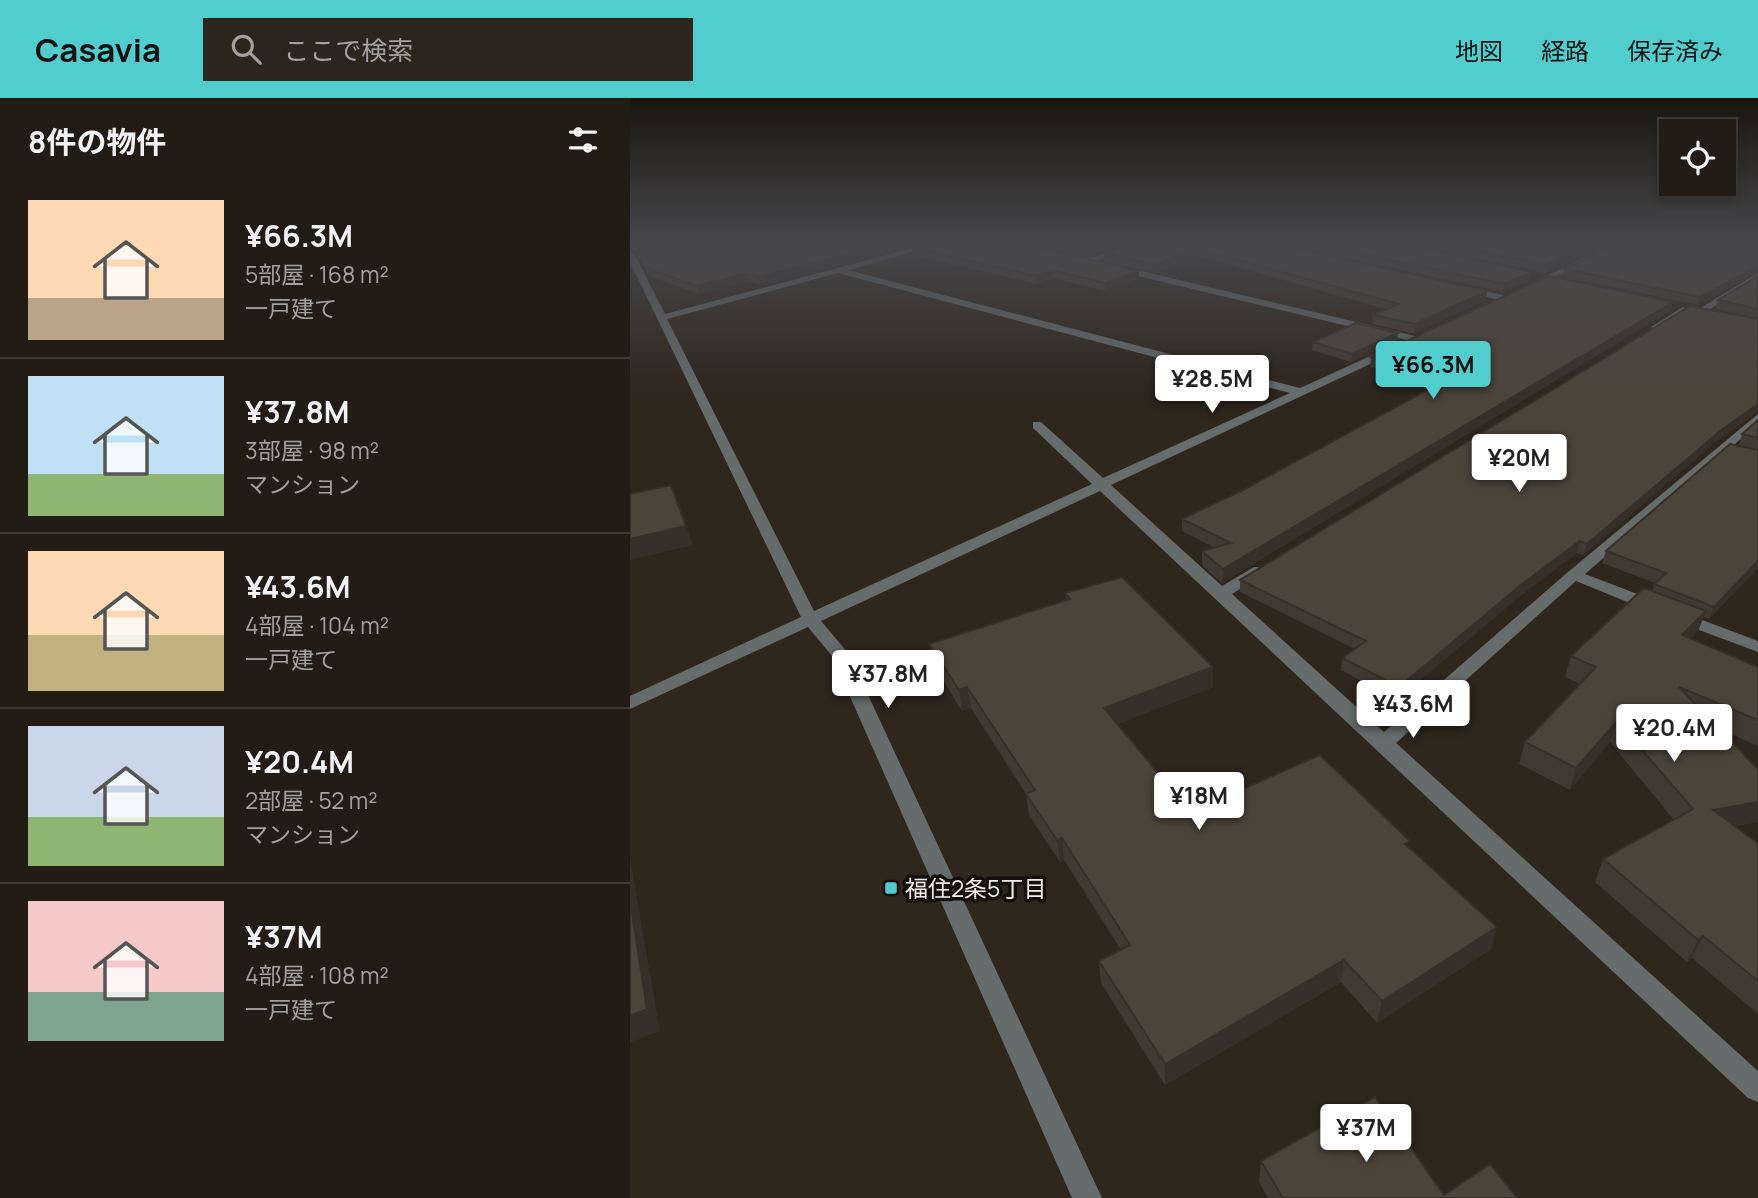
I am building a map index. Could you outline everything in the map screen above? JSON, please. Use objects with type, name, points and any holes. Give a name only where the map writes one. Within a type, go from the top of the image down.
[{"type":"street","points":[[650,292],[810,619],[840,654],[1087,1198]]},
{"type":"street","points":[[663,317],[754,292]]},
{"type":"street","points":[[921,292],[1301,392]]},
{"type":"street","points":[[1218,292],[1415,339]]},
{"type":"street","points":[[1508,292],[1514,293]]},
{"type":"street","points":[[1699,313],[1732,292]]},
{"type":"street","points":[[1478,309],[1514,293]]},
{"type":"street","points":[[1648,332],[1677,309],[1711,315]]},
{"type":"street","points":[[630,703],[1428,333]]},
{"type":"street","points":[[1385,742],[1574,575],[1758,418]]},
{"type":"street","points":[[1037,425],[1385,742],[1758,1090]]},
{"type":"street","points":[[1723,447],[1746,453]]},
{"type":"street","points":[[1221,594],[1268,565]]},
{"type":"street","points":[[1574,575],[1758,647]]},
{"type":"building","points":[[1356,292],[1484,292],[1415,324],[1373,315],[1399,304]]},
{"type":"building","points":[[1513,292],[1627,292],[1673,302],[1223,569],[1202,551],[1231,543],[1182,519],[1245,489],[1446,380],[1371,357]]},
{"type":"building","points":[[1678,292],[1709,292],[1700,297]]},
{"type":"building","points":[[1731,292],[1758,292],[1758,309],[1718,300]]},
{"type":"building","points":[[1690,306],[1758,319],[1758,404],[1720,431],[1587,544],[1580,541],[1522,584],[1399,687],[1342,658],[1366,641],[1240,580]]},
{"type":"building","points":[[1356,323],[1398,333],[1352,354],[1313,342]]},
{"type":"building","points":[[1758,420],[1758,438],[1742,434]]},
{"type":"building","points":[[1730,444],[1758,450],[1758,561],[1714,607],[1654,584],[1666,573],[1606,551]]},
{"type":"building","points":[[671,485],[686,526],[630,539],[630,494]]},
{"type":"building","points":[[1122,577],[1213,667],[1104,708],[1178,797],[1223,778],[1236,792],[1320,755],[1410,841],[1405,844],[1497,927],[1382,1001],[1344,960],[1165,1064],[1099,961],[1130,945],[1062,838],[1057,840],[1026,794],[1035,790],[967,687],[959,690],[929,644],[1070,599],[1065,593]]},
{"type":"building","points":[[1644,588],[1706,611],[1682,635],[1758,667],[1758,720],[1679,687],[1758,769],[1758,802],[1713,810],[1758,843],[1758,981],[1703,936],[1698,940],[1603,859],[1693,809],[1617,721],[1576,768],[1525,742],[1596,667],[1571,656]]},
{"type":"building","points":[[630,901],[647,1009],[630,1016]]},
{"type":"building","points":[[1375,1097],[1444,1195],[1490,1164],[1517,1198],[1283,1198],[1261,1161]]},
{"type":"place","name":"福住2条5丁目","points":[[891,888]]}]
